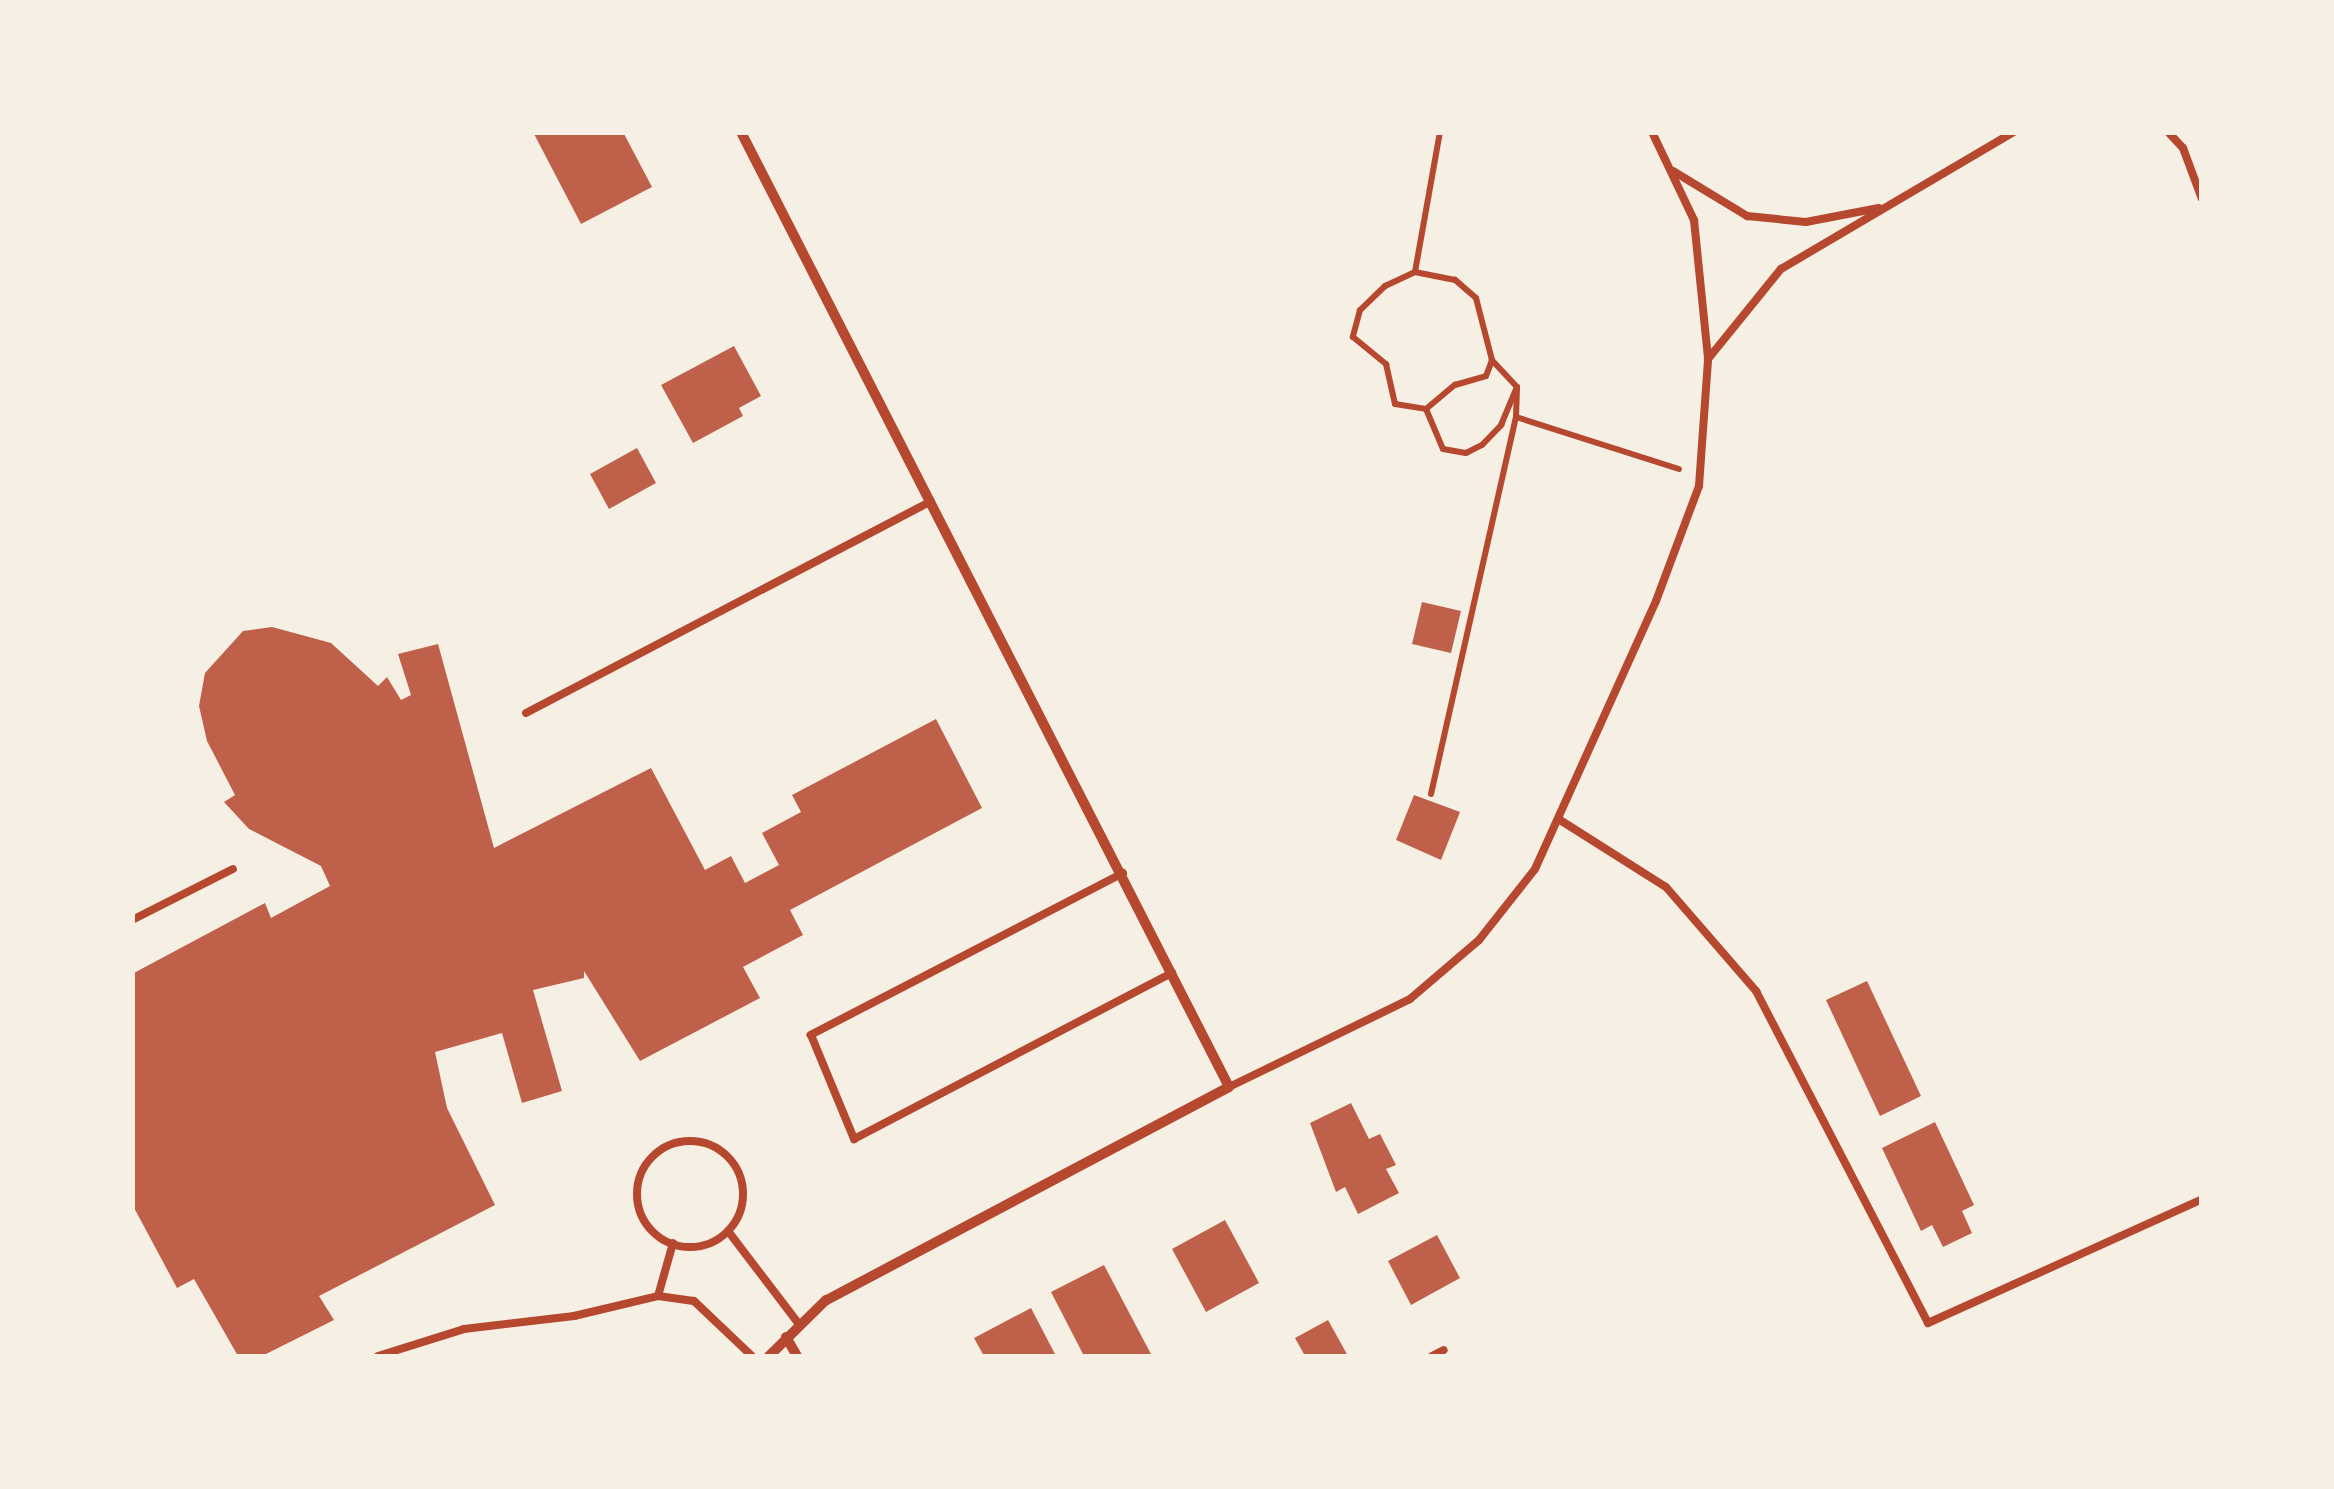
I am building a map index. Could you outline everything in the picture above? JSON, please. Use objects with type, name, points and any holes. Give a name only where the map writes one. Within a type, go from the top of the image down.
[{"type":"street","points":[[741,132],[1229,1087],[826,1300],[798,1323],[769,1356]]},
{"type":"street","points":[[786,1337],[797,1356]]},
{"type":"lane","points":[[1229,1087],[1410,999],[1479,940],[1535,869],[1560,820],[1656,601],[1700,476],[1708,359],[1694,220],[1652,132]]},
{"type":"lane","points":[[1708,359],[1781,269],[2014,132]]},
{"type":"lane","points":[[2168,132],[2182,148],[2202,199]]},
{"type":"lane","points":[[1670,169],[1747,216],[1806,222],[1889,206]]},
{"type":"lane","points":[[526,713],[930,501]]},
{"type":"lane","points":[[1560,820],[1666,886],[1756,991],[1928,1323],[2202,1199]]},
{"type":"lane","points":[[132,920],[233,869]]},
{"type":"lane","points":[[1123,873],[811,1035],[854,1139],[1172,973]]},
{"type":"lane","points":[[675,1143],[710,1144],[737,1168],[744,1200],[728,1231],[698,1246],[673,1244],[651,1230],[637,1198],[646,1164],[675,1143]]},
{"type":"lane","points":[[728,1231],[798,1323]]},
{"type":"lane","points":[[658,1296],[673,1244]]},
{"type":"lane","points":[[378,1356],[464,1329],[574,1316],[658,1296],[694,1301],[752,1356]]},
{"type":"lane","points":[[1432,1356],[1444,1350]]},
{"type":"path","points":[[1416,272],[1440,132]]},
{"type":"path","points":[[1431,794],[1516,417],[1516,387],[1492,360],[1476,298],[1455,280],[1416,272],[1384,286],[1360,310],[1353,337],[1386,364],[1395,404],[1426,409],[1455,385],[1486,376],[1492,360]]},
{"type":"path","points":[[1426,409],[1443,448],[1466,453],[1501,425],[1516,387]]},
{"type":"path","points":[[1516,417],[1700,476]]},
{"type":"building","points":[[533,132],[623,132],[652,187],[581,224]]},
{"type":"building","points":[[734,346],[761,396],[739,408],[743,416],[693,443],[661,385]]},
{"type":"building","points":[[637,448],[656,483],[609,509],[590,474]]},
{"type":"building","points":[[1422,602],[1461,611],[1451,653],[1412,644]]},
{"type":"building","points":[[272,627],[331,643],[378,686],[387,677],[401,700],[411,695],[398,654],[438,644],[494,848],[651,768],[705,870],[731,856],[745,883],[779,865],[762,833],[801,812],[792,795],[936,719],[982,808],[790,910],[803,935],[743,967],[760,998],[640,1061],[584,971],[584,978],[533,990],[562,1091],[522,1103],[502,1033],[435,1052],[447,1108],[495,1205],[319,1296],[334,1320],[262,1356],[238,1356],[194,1279],[177,1288],[132,1204],[132,974],[265,903],[271,918],[330,886],[321,866],[249,829],[224,802],[235,795],[207,741],[199,706],[205,673],[243,631]]},
{"type":"building","points":[[1414,795],[1460,812],[1441,860],[1396,840]]},
{"type":"building","points":[[1867,981],[1921,1096],[1880,1116],[1826,1000]]},
{"type":"building","points":[[1351,1103],[1369,1139],[1380,1134],[1396,1165],[1386,1169],[1399,1193],[1358,1214],[1345,1187],[1336,1192],[1310,1123]]},
{"type":"building","points":[[1935,1122],[1974,1205],[1962,1211],[1972,1233],[1943,1247],[1932,1225],[1921,1231],[1882,1148]]},
{"type":"building","points":[[1225,1220],[1259,1283],[1206,1312],[1172,1249]]},
{"type":"building","points":[[1437,1235],[1460,1278],[1411,1305],[1388,1261]]},
{"type":"building","points":[[1104,1265],[1152,1356],[1084,1356],[1051,1292]]},
{"type":"building","points":[[1031,1308],[1056,1356],[984,1356],[974,1338]]},
{"type":"building","points":[[1328,1320],[1348,1356],[1305,1356],[1295,1338]]}]
